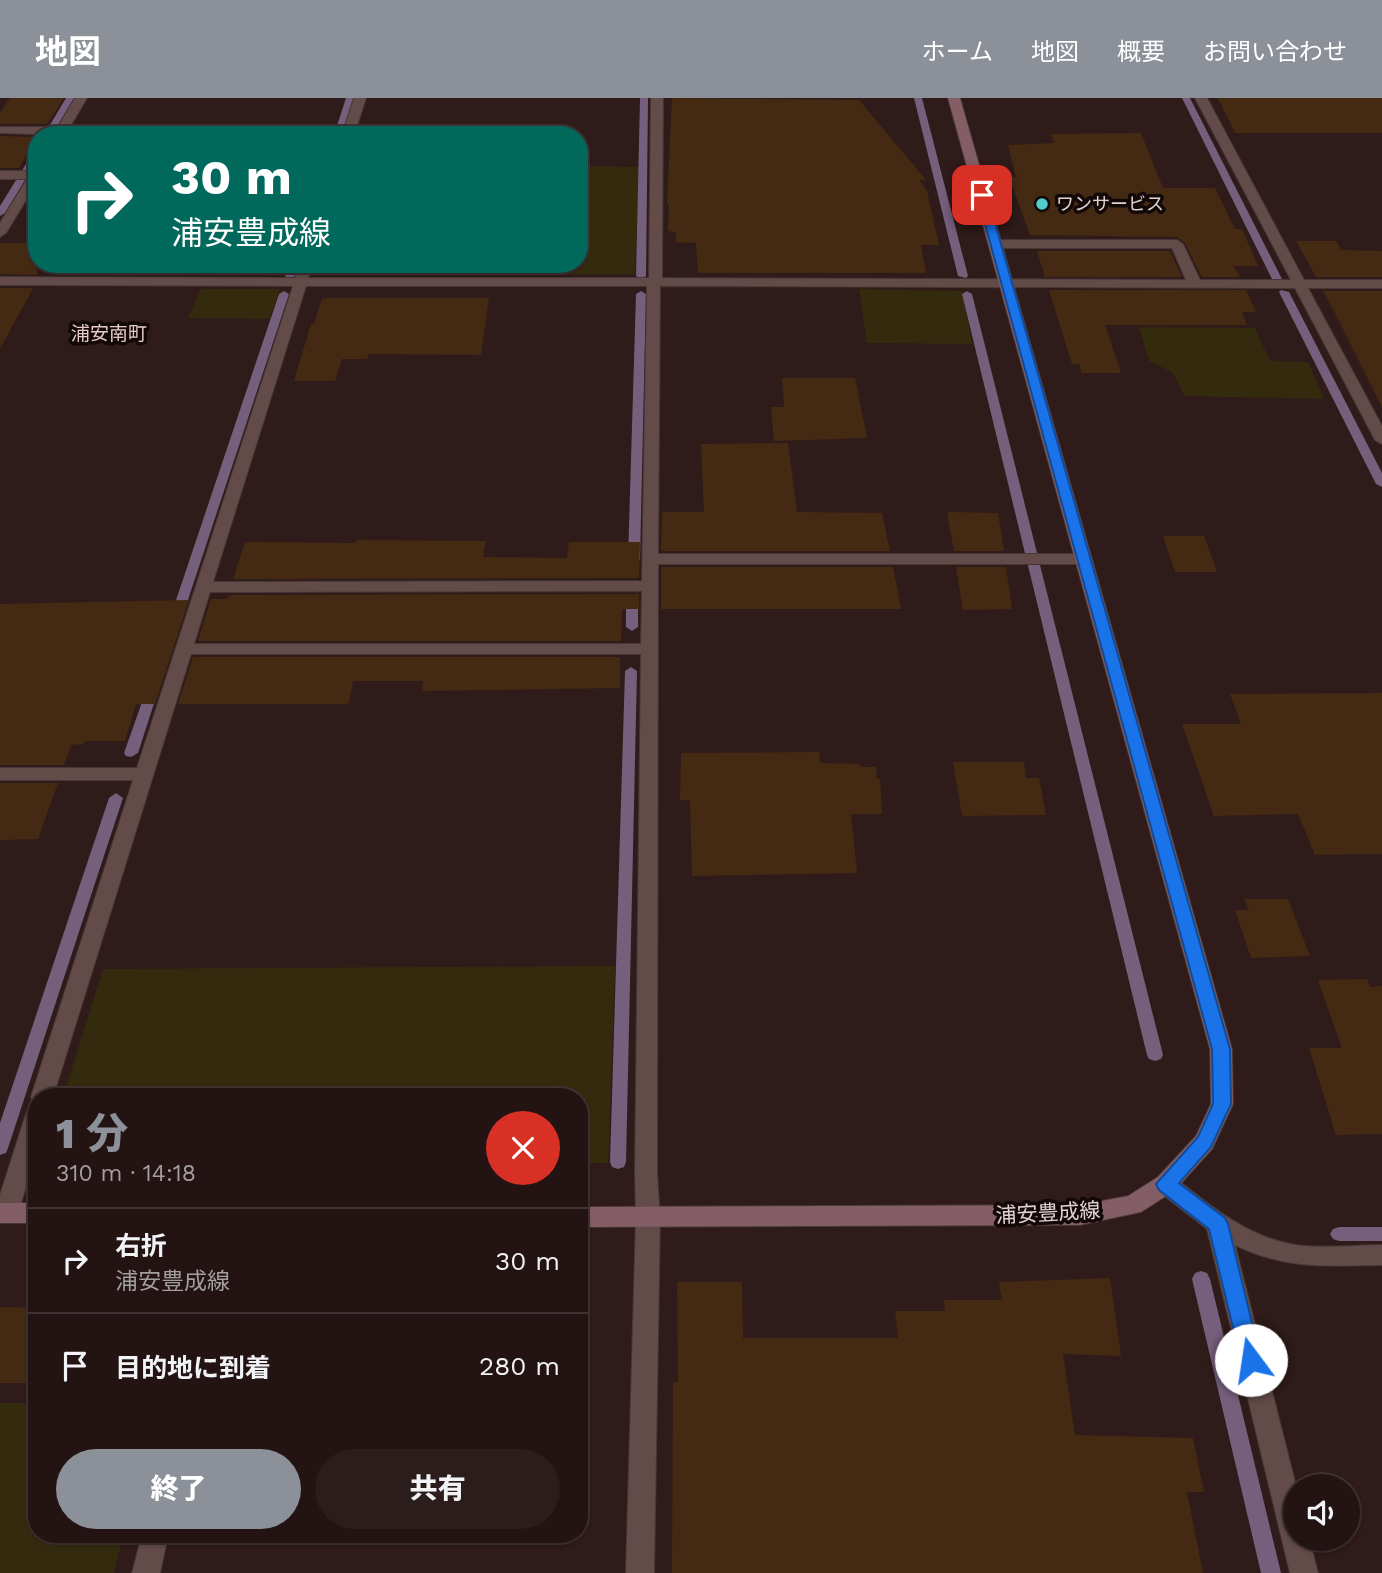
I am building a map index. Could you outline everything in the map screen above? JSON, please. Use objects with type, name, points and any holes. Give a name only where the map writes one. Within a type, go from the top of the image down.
[{"type":"main road","name":"浦安豊成線","points":[[588,1217],[1080,1215],[1133,1205],[1166,1184],[1205,1142],[1222,1104],[1221,1049],[954,98]]},
{"type":"main road","points":[[3,1213],[28,1213]]},
{"type":"street","points":[[60,126],[81,98]]},
{"type":"street","points":[[351,126],[360,98]]},
{"type":"street","points":[[640,1573],[648,1217],[646,1159],[650,559],[657,98]]},
{"type":"street","points":[[1202,98],[1382,440]]},
{"type":"street","points":[[0,130],[28,130]]},
{"type":"street","points":[[0,175],[28,174]]},
{"type":"street","points":[[0,233],[28,178]]},
{"type":"street","points":[[996,244],[1177,244],[1195,284]]},
{"type":"street","points":[[45,1088],[303,273]]},
{"type":"street","points":[[0,281],[1382,284]]},
{"type":"street","points":[[650,559],[1084,559]]},
{"type":"street","points":[[204,587],[650,586]]},
{"type":"street","points":[[184,649],[650,649]]},
{"type":"street","points":[[0,774],[145,774]]},
{"type":"street","points":[[3,1213],[28,1140]]},
{"type":"street","points":[[1166,1184],[1218,1224],[1255,1243],[1287,1254],[1382,1255]]},
{"type":"street","points":[[1218,1224],[1304,1573]]},
{"type":"street","points":[[146,1573],[153,1543]]},
{"type":"shaded area","points":[[588,166],[639,167],[635,274],[315,275],[588,273]]},
{"type":"shaded area","points":[[201,289],[280,289],[269,319],[188,318]]},
{"type":"shaded area","points":[[859,289],[962,291],[972,344],[867,343]]},
{"type":"shaded area","points":[[1139,327],[1255,328],[1270,361],[1308,362],[1324,399],[1185,396],[1172,372],[1149,361]]},
{"type":"shaded area","points":[[615,966],[608,1163],[588,1163],[588,1088],[66,1088],[103,969]]},
{"type":"shaded area","points":[[0,1403],[28,1403],[28,1543],[121,1543],[114,1573],[0,1573]]},
{"type":"building","points":[[10,98],[64,98],[47,124],[0,124],[0,113]]},
{"type":"building","points":[[672,98],[859,100],[926,180],[919,180],[927,191],[939,245],[921,245],[926,273],[698,273],[696,243],[676,242],[676,232],[668,231]]},
{"type":"building","points":[[1218,98],[1382,98],[1382,133],[1235,133]]},
{"type":"building","points":[[1141,133],[1163,188],[1215,188],[1235,229],[1242,229],[1258,266],[1234,266],[1240,277],[1202,277],[1185,243],[1177,237],[1030,235],[1009,177],[1016,177],[1008,145],[1054,143],[1051,134]]},
{"type":"building","points":[[0,136],[28,137],[28,152],[19,168],[0,168]]},
{"type":"building","points":[[1296,241],[1336,241],[1341,250],[1382,251],[1382,277],[1316,277]]},
{"type":"building","points":[[0,243],[28,243],[28,273],[37,275],[0,274]]},
{"type":"building","points":[[1037,251],[1170,251],[1182,277],[1045,277]]},
{"type":"building","points":[[0,288],[33,288],[0,349]]},
{"type":"building","points":[[1049,290],[1246,290],[1256,312],[1242,312],[1247,325],[1105,325],[1121,373],[1082,373],[1079,364],[1072,364]]},
{"type":"building","points":[[1323,291],[1382,291],[1382,407],[1334,311]]},
{"type":"building","points":[[489,298],[481,355],[369,354],[367,359],[342,359],[335,381],[294,381],[311,324],[314,324],[322,299]]},
{"type":"building","points":[[782,378],[855,378],[867,438],[774,441],[771,407],[784,407]]},
{"type":"building","points":[[788,443],[797,512],[882,513],[890,551],[661,551],[662,512],[704,512],[701,444]]},
{"type":"building","points":[[947,513],[998,513],[1004,551],[954,551]]},
{"type":"building","points":[[1163,536],[1204,536],[1217,572],[1175,572]]},
{"type":"building","points":[[357,540],[486,541],[483,557],[567,558],[569,542],[640,542],[639,578],[233,579],[245,542],[356,543]]},
{"type":"building","points":[[661,567],[893,567],[901,609],[661,609]]},
{"type":"building","points":[[956,567],[1006,567],[1012,609],[963,610]]},
{"type":"building","points":[[639,594],[639,609],[622,609],[621,641],[198,641],[211,599],[227,599],[229,595]]},
{"type":"building","points":[[189,600],[155,704],[136,704],[125,741],[84,741],[84,744],[71,745],[64,765],[0,765],[0,604]]},
{"type":"building","points":[[193,657],[620,657],[620,688],[422,691],[423,681],[353,681],[349,703],[346,704],[178,704]]},
{"type":"building","points":[[1382,693],[1382,854],[1315,855],[1298,814],[1214,816],[1182,724],[1241,724],[1230,694]]},
{"type":"building","points":[[819,752],[820,763],[876,767],[877,779],[880,779],[882,814],[851,814],[857,873],[692,876],[690,800],[680,800],[681,753]]},
{"type":"building","points":[[953,762],[1024,762],[1026,778],[1039,778],[1046,815],[962,816]]},
{"type":"building","points":[[0,783],[58,783],[38,839],[0,840]]},
{"type":"building","points":[[1244,899],[1288,899],[1310,956],[1251,958],[1235,910],[1249,910]]},
{"type":"building","points":[[1367,979],[1370,987],[1382,986],[1382,1134],[1336,1135],[1309,1048],[1342,1048],[1318,980]]},
{"type":"building","points":[[1110,1278],[1121,1356],[1063,1354],[1075,1435],[1193,1438],[1204,1492],[1187,1492],[1203,1573],[672,1573],[673,1382],[678,1382],[677,1282],[742,1282],[743,1338],[898,1338],[895,1311],[945,1311],[944,1300],[1002,1300],[999,1282]]},
{"type":"building","points":[[0,1307],[28,1308],[28,1383],[0,1383]]},
{"type":"waterway","points":[[53,126],[70,98]]},
{"type":"waterway","points":[[341,126],[350,98]]},
{"type":"waterway","points":[[641,276],[644,98]]},
{"type":"waterway","points":[[918,98],[963,276]]},
{"type":"waterway","points":[[1186,98],[1277,279]]},
{"type":"waterway","points":[[0,213],[28,168]]},
{"type":"waterway","points":[[1284,292],[1382,484]]},
{"type":"waterway","points":[[176,618],[284,294]]},
{"type":"waterway","points":[[634,559],[641,294]]},
{"type":"waterway","points":[[967,294],[1155,1055]]},
{"type":"waterway","points":[[632,606],[632,627]]},
{"type":"waterway","points":[[618,1162],[631,671]]},
{"type":"waterway","points":[[131,753],[153,688]]},
{"type":"waterway","points":[[0,1148],[116,798]]},
{"type":"waterway","points":[[1339,1234],[1382,1234]]},
{"type":"waterway","points":[[1201,1279],[1271,1573]]},
{"type":"place","name":"ワンサービス","points":[[1042,204]]},
{"type":"district","name":"浦安南町","points":[[109,333]]},
{"type":"route","points":[[982,195],[1221,1049],[1222,1104],[1205,1142],[1166,1184],[1218,1224],[1251,1360]]}]
